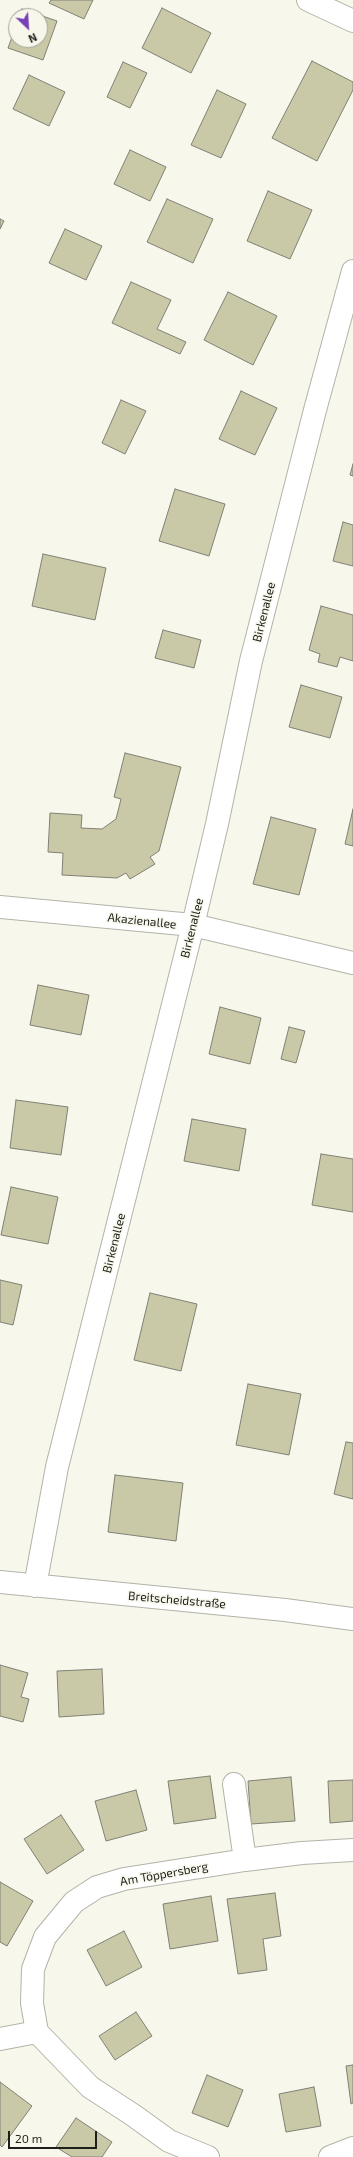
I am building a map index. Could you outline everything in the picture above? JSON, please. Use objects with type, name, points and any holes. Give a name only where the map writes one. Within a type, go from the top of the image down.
[{"type":"street","points":[[308,0],[353,21]]},
{"type":"street","name":"Birkenallee","points":[[34,1586],[58,1467],[217,824],[251,661],[315,410],[353,271]]},
{"type":"street","name":"Akazienallee","points":[[0,907],[193,926],[353,963]]},
{"type":"street","name":"Breitscheidstraße","points":[[0,1582],[285,1610],[353,1619]]},
{"type":"street","points":[[234,1784],[245,1860]]},
{"type":"street","name":"Am Töppersberg","points":[[37,2032],[32,2003],[33,1969],[44,1937],[74,1902],[97,1887],[124,1879],[245,1860],[302,1853],[353,1850]]},
{"type":"street","points":[[0,2039],[37,2032],[90,2087],[169,2141],[208,2157]]},
{"type":"street","points":[[330,2157],[353,2148]]},
{"type":"building","points":[[51,0],[93,0],[84,19],[49,3]]},
{"type":"building","points":[[162,8],[211,33],[191,73],[142,48]]},
{"type":"building","points":[[48,18],[57,21],[48,46]]},
{"type":"building","points":[[8,48],[47,48],[43,60]]},
{"type":"building","points":[[312,61],[353,82],[353,90],[317,161],[272,138]]},
{"type":"building","points":[[123,62],[147,73],[130,108],[107,97]]},
{"type":"building","points":[[29,75],[65,92],[49,126],[13,109]]},
{"type":"building","points":[[217,90],[246,104],[221,158],[191,145]]},
{"type":"building","points":[[130,150],[166,167],[150,201],[114,184]]},
{"type":"building","points":[[268,191],[312,210],[290,259],[247,241]]},
{"type":"building","points":[[167,199],[213,219],[193,263],[147,242]]},
{"type":"building","points":[[0,219],[4,221],[0,229]]},
{"type":"building","points":[[65,229],[102,246],[86,280],[49,263]]},
{"type":"building","points":[[131,282],[171,300],[157,329],[186,342],[180,354],[112,323]]},
{"type":"building","points":[[228,292],[277,316],[253,365],[204,340]]},
{"type":"building","points":[[241,391],[277,408],[255,455],[219,439]]},
{"type":"building","points":[[121,400],[146,411],[125,454],[102,443]]},
{"type":"building","points":[[353,464],[353,476],[350,475]]},
{"type":"building","points":[[175,489],[225,504],[209,556],[159,541]]},
{"type":"building","points":[[343,522],[353,525],[353,566],[333,561]]},
{"type":"building","points":[[43,554],[106,568],[95,620],[32,606]]},
{"type":"building","points":[[321,606],[353,615],[353,661],[340,657],[337,667],[318,662],[320,654],[309,650]]},
{"type":"building","points":[[163,630],[201,640],[194,668],[155,658]]},
{"type":"building","points":[[301,685],[342,697],[330,738],[289,727]]},
{"type":"building","points":[[125,753],[181,767],[159,851],[150,857],[155,864],[130,879],[126,873],[117,878],[62,875],[63,853],[48,852],[50,813],[82,815],[81,828],[102,829],[116,819],[121,799],[114,797]]},
{"type":"building","points":[[353,809],[353,846],[345,844]]},
{"type":"building","points":[[271,817],[316,829],[299,895],[253,884]]},
{"type":"building","points":[[38,985],[89,995],[81,1035],[30,1025]]},
{"type":"building","points":[[220,1007],[261,1018],[250,1064],[209,1054]]},
{"type":"building","points":[[289,1027],[305,1031],[296,1063],[281,1059]]},
{"type":"building","points":[[16,1100],[68,1107],[61,1155],[10,1148]]},
{"type":"building","points":[[192,1119],[246,1129],[239,1171],[184,1161]]},
{"type":"building","points":[[321,1154],[353,1159],[353,1212],[312,1205]]},
{"type":"building","points":[[11,1187],[58,1197],[48,1244],[1,1235]]},
{"type":"building","points":[[0,1280],[22,1285],[13,1325],[0,1322]]},
{"type":"building","points":[[150,1293],[197,1304],[181,1371],[134,1360]]},
{"type":"building","points":[[248,1384],[301,1394],[289,1455],[236,1445]]},
{"type":"building","points":[[346,1442],[353,1443],[353,1499],[334,1494]]},
{"type":"building","points":[[115,1475],[183,1483],[176,1541],[108,1532]]},
{"type":"building","points":[[0,1665],[28,1673],[21,1697],[29,1699],[23,1722],[0,1716]]},
{"type":"building","points":[[102,1669],[104,1714],[59,1717],[57,1671]]},
{"type":"building","points":[[210,1776],[216,1818],[174,1824],[168,1781]]},
{"type":"building","points":[[291,1777],[295,1821],[251,1824],[248,1781]]},
{"type":"building","points":[[353,1780],[353,1821],[330,1823],[328,1781]]},
{"type":"building","points":[[136,1790],[147,1830],[106,1841],[95,1801]]},
{"type":"building","points":[[61,1815],[84,1850],[47,1874],[24,1839]]},
{"type":"building","points":[[0,1882],[33,1901],[7,1946],[0,1942]]},
{"type":"building","points":[[275,1893],[281,1936],[263,1939],[267,1970],[238,1974],[227,1899]]},
{"type":"building","points":[[211,1896],[218,1941],[170,1949],[163,1904]]},
{"type":"building","points":[[124,1931],[142,1967],[106,1986],[87,1950]]},
{"type":"building","points":[[136,2012],[152,2036],[115,2060],[99,2036]]},
{"type":"building","points":[[353,2065],[353,2103],[351,2104],[346,2066]]},
{"type":"building","points":[[207,2075],[243,2090],[228,2127],[192,2113]]},
{"type":"building","points":[[0,2082],[32,2106],[2,2147],[0,2145]]},
{"type":"building","points":[[314,2087],[321,2126],[286,2132],[279,2094]]},
{"type":"building","points":[[76,2118],[112,2142],[102,2157],[72,2157],[56,2147]]}]
